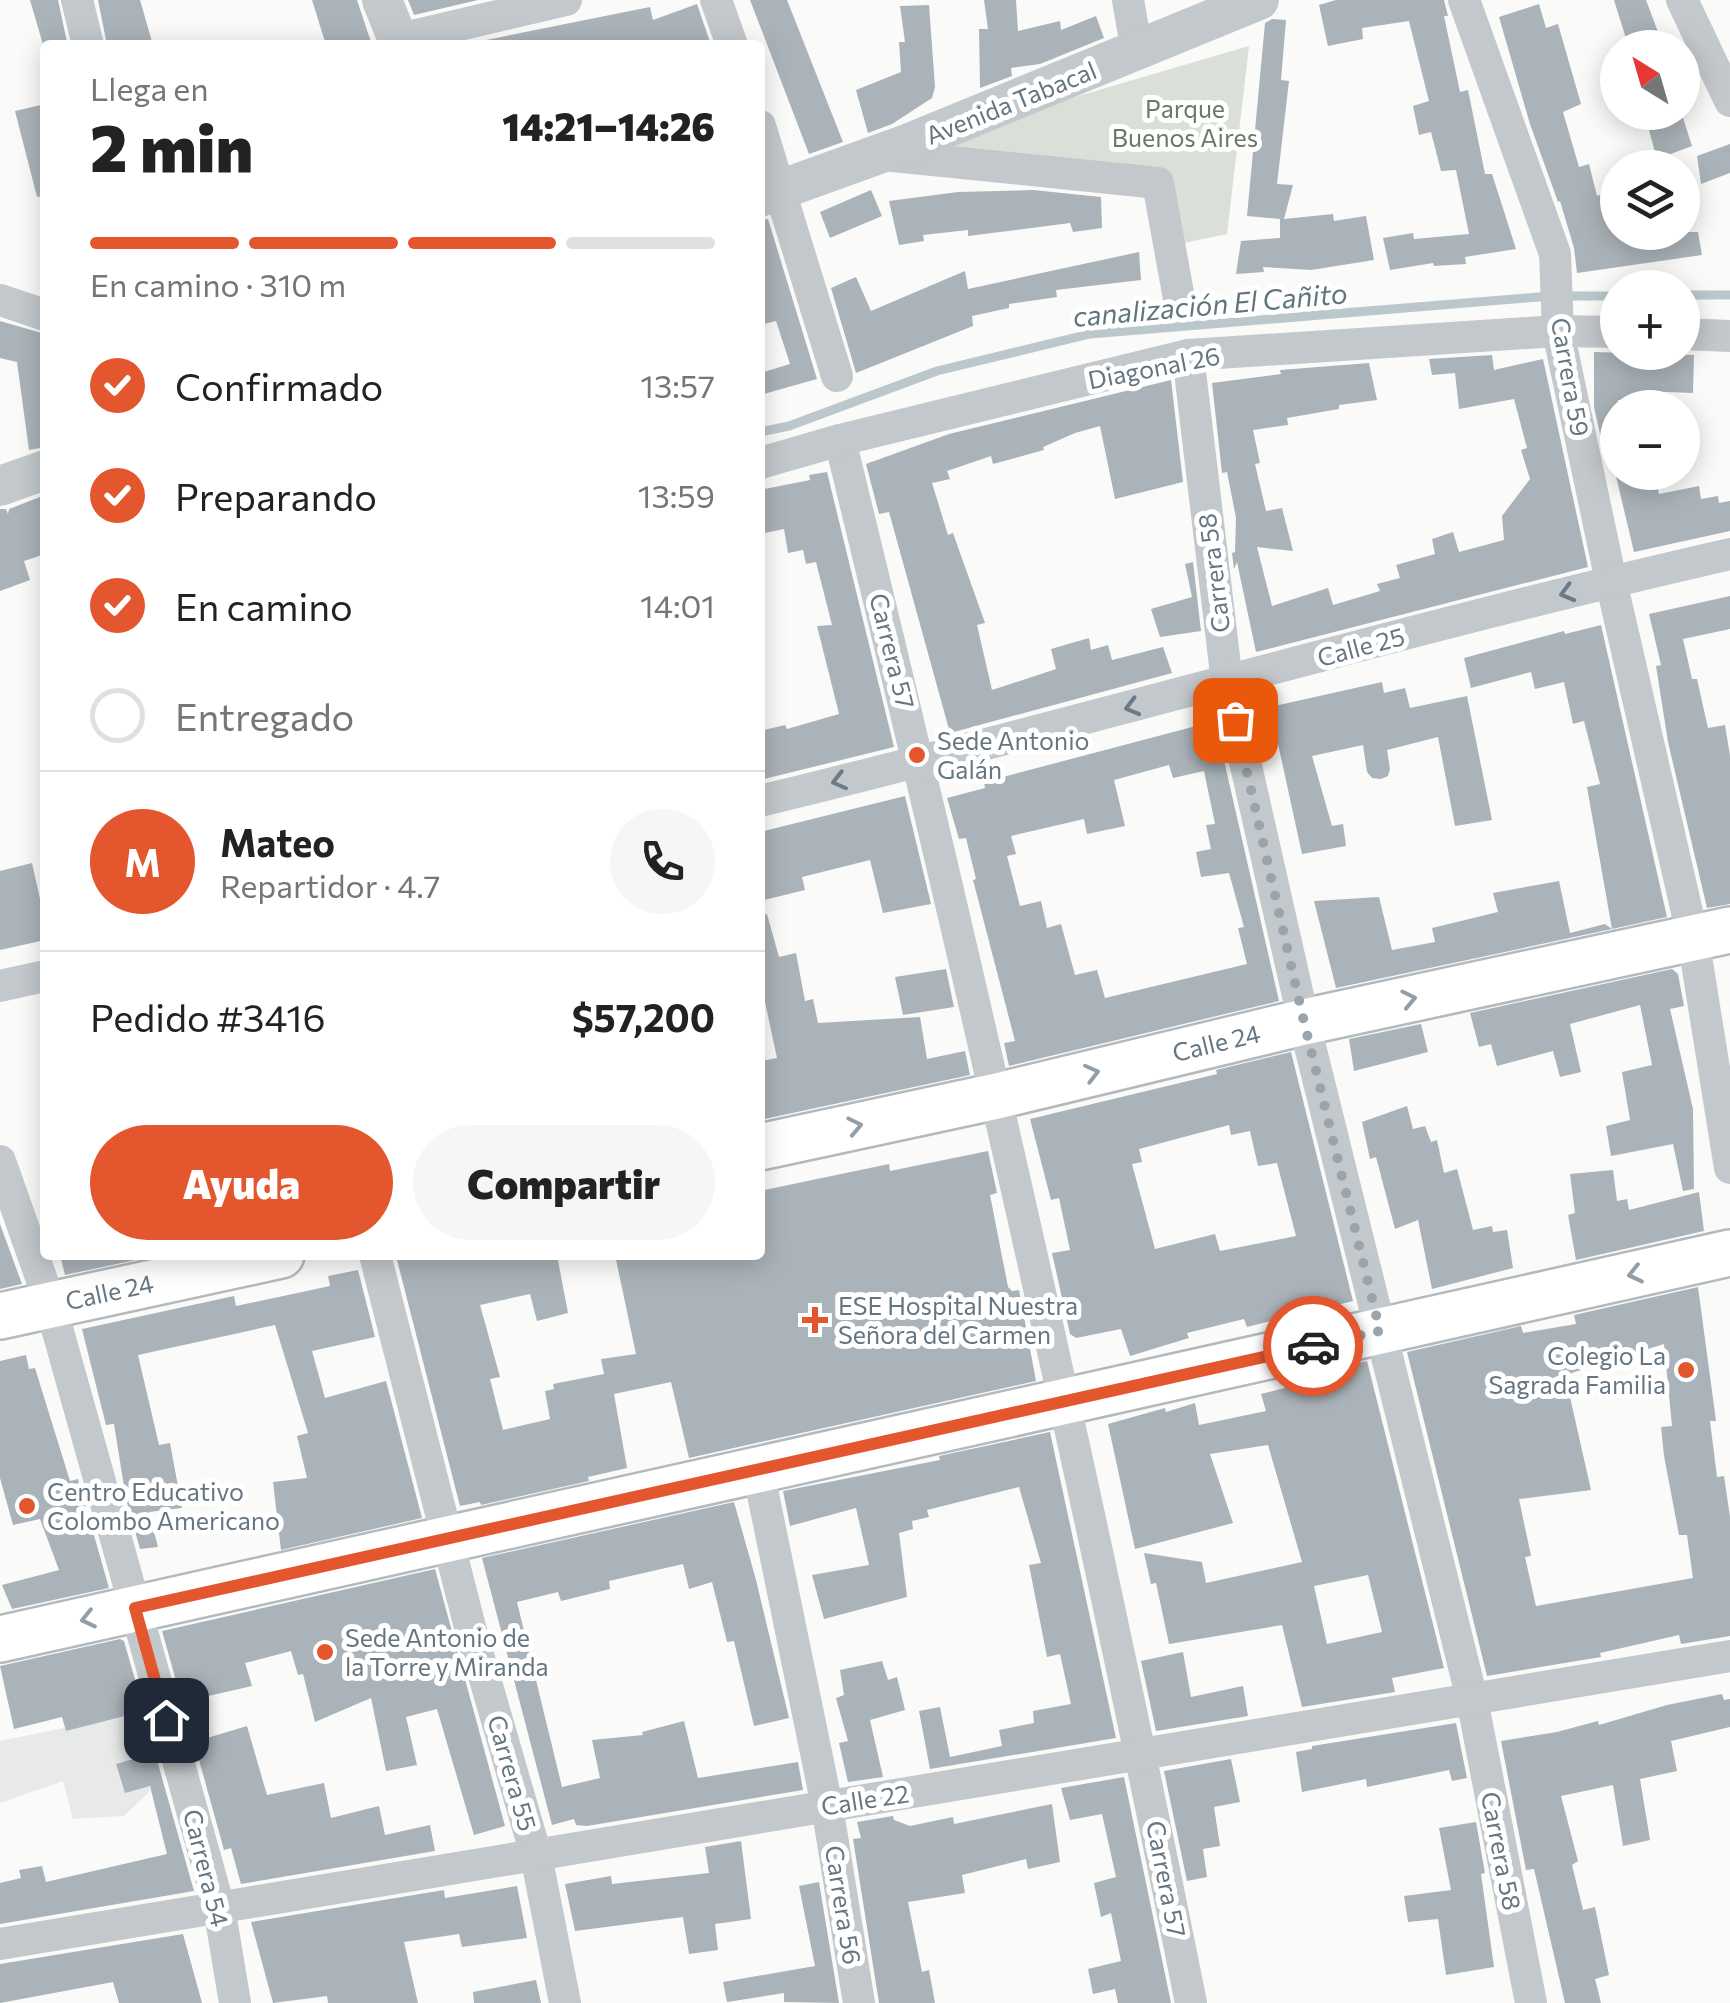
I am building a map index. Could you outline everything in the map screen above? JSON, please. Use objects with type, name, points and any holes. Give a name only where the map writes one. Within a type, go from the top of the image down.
[{"type":"main road","name":"Calle 24","points":[[765,1146],[997,1096],[1304,1022],[1711,934]]},
{"type":"main road","points":[[0,1639],[1730,1253]]},
{"type":"main road","name":"Calle 24","points":[[0,1316],[256,1260]]},
{"type":"street","points":[[77,0],[87,40]]},
{"type":"street","points":[[382,0],[399,40]]},
{"type":"street","points":[[408,40],[566,0]]},
{"type":"street","points":[[716,0],[730,40]]},
{"type":"street","points":[[1128,0],[1137,52]]},
{"type":"street","name":"Carrera 59","points":[[1464,0],[1555,254],[1558,326],[1611,581],[1711,934],[1730,1168]]},
{"type":"street","points":[[1682,0],[1730,101]]},
{"type":"street","name":"Avenida Tabacal","points":[[771,192],[1137,52],[1242,3]]},
{"type":"street","points":[[878,154],[1158,183],[1180,304]]},
{"type":"street","points":[[765,156],[771,192],[837,376]]},
{"type":"street","points":[[0,300],[40,313]]},
{"type":"street","name":"Diagonal 26","points":[[765,462],[1188,356],[1558,326],[1600,330]]},
{"type":"street","points":[[1700,335],[1730,336]]},
{"type":"street","name":"Carrera 58","points":[[1188,356],[1227,682],[1304,1022],[1472,1699],[1531,2003]]},
{"type":"street","name":"Carrera 57","points":[[840,440],[997,1096],[1141,1754],[1191,2003]]},
{"type":"street","points":[[0,486],[40,472]]},
{"type":"street","name":"Calle 25","points":[[765,799],[1611,581],[1730,554]]},
{"type":"street","points":[[0,986],[40,977]]},
{"type":"street","name":"Carrera 54","points":[[0,1160],[50,1303],[219,1907],[236,2003]]},
{"type":"street","name":"Carrera 55","points":[[377,1260],[448,1539],[536,1855],[566,2003]]},
{"type":"street","name":"Carrera 56","points":[[758,1470],[827,1806],[859,2003]]},
{"type":"street","name":"Calle 22","points":[[0,1944],[1730,1656]]},
{"type":"shaded area","points":[[133,1714],[150,1791],[124,1816],[73,1819],[63,1781],[0,1803],[0,1741]]},
{"type":"green space","name":"Parque Buenos Aires","points":[[1249,46],[1227,234],[1179,244],[1163,174],[908,146]]},
{"type":"building","points":[[30,0],[58,0],[67,40],[42,40]]},
{"type":"building","points":[[98,0],[140,0],[152,40],[106,40]]},
{"type":"building","points":[[312,0],[357,0],[370,40],[324,40]]},
{"type":"building","points":[[408,0],[478,0],[414,15]]},
{"type":"building","points":[[750,0],[787,0],[843,142],[809,154]]},
{"type":"building","points":[[984,0],[1016,0],[1018,31],[1060,21],[1061,30],[1096,16],[1104,38],[1040,64],[1011,68],[1012,76],[980,88],[979,29],[988,29]]},
{"type":"building","points":[[1336,0],[1444,0],[1460,92],[1468,90],[1485,174],[1492,174],[1516,249],[1465,257],[1466,264],[1433,263],[1390,270],[1383,238],[1413,233],[1414,239],[1469,234],[1456,170],[1441,171],[1431,132],[1419,135],[1413,106],[1429,101],[1409,21],[1362,28],[1363,39],[1328,46],[1319,5]]},
{"type":"building","points":[[1614,0],[1646,0],[1657,30],[1623,30]]},
{"type":"building","points":[[697,4],[709,40],[486,40],[650,7],[653,20]]},
{"type":"building","points":[[1539,4],[1546,28],[1558,24],[1581,104],[1563,112],[1579,167],[1589,164],[1597,196],[1600,195],[1600,250],[1700,250],[1700,244],[1702,255],[1577,273],[1560,201],[1530,124],[1499,17]]},
{"type":"building","points":[[929,5],[935,87],[932,98],[892,124],[868,133],[856,90],[901,72],[899,42],[905,42],[900,6]]},
{"type":"building","points":[[1286,20],[1281,80],[1289,81],[1277,184],[1293,185],[1284,219],[1333,214],[1334,221],[1366,216],[1374,260],[1311,270],[1263,267],[1264,272],[1236,274],[1241,241],[1280,238],[1280,219],[1247,216],[1265,23]]},
{"type":"building","points":[[40,105],[40,197],[37,197],[15,111]]},
{"type":"building","points":[[1649,130],[1687,130],[1692,146],[1655,150]]},
{"type":"building","points":[[1730,144],[1730,173],[1701,184],[1700,155]]},
{"type":"building","points":[[871,190],[882,216],[830,238],[820,212]]},
{"type":"building","points":[[1033,190],[1101,197],[1102,228],[1073,232],[1070,223],[968,236],[968,230],[923,235],[924,241],[899,245],[889,201],[958,192]]},
{"type":"building","points":[[765,219],[817,379],[765,394],[765,372],[790,364],[776,321],[765,324]]},
{"type":"building","points":[[1139,252],[1141,280],[1056,290],[1057,297],[1009,304],[1009,308],[972,316],[973,326],[856,373],[831,288],[856,277],[871,311],[965,271],[968,289]]},
{"type":"building","points":[[0,321],[40,333],[40,448],[29,450],[17,362],[0,358]]},
{"type":"building","points":[[1594,352],[1600,352],[1600,370],[1694,370],[1693,390],[1600,390],[1600,434],[1594,407]]},
{"type":"building","points":[[1492,355],[1494,370],[1543,359],[1588,567],[1256,652],[1237,562],[1234,569],[1236,518],[1227,472],[1222,473],[1212,383],[1281,374],[1280,370],[1369,363],[1377,400],[1339,405],[1339,409],[1287,418],[1288,425],[1253,430],[1260,463],[1255,464],[1266,511],[1282,508],[1293,551],[1257,547],[1272,606],[1328,588],[1333,605],[1380,591],[1377,584],[1400,578],[1396,565],[1435,554],[1432,539],[1453,532],[1459,552],[1504,540],[1502,516],[1530,479],[1521,450],[1527,448],[1514,399],[1459,409],[1455,373],[1432,375],[1429,359]]},
{"type":"building","points":[[1171,380],[1183,482],[1115,499],[1100,426],[1075,433],[1043,447],[1044,450],[993,464],[991,456],[947,471],[950,479],[932,483],[948,535],[953,533],[985,623],[977,625],[992,690],[1056,669],[1051,649],[1089,638],[1091,650],[1108,645],[1112,660],[1163,647],[1172,673],[950,733],[889,512],[879,514],[866,464],[949,434]]},
{"type":"building","points":[[827,472],[894,747],[765,779],[765,730],[785,725],[787,729],[839,714],[817,626],[832,625],[816,562],[806,564],[803,550],[788,553],[784,529],[765,533],[765,489],[810,480],[809,475]]},
{"type":"building","points":[[1619,490],[1658,490],[1659,494],[1700,490],[1701,499],[1718,496],[1719,503],[1730,501],[1730,531],[1634,552]]},
{"type":"building","points":[[40,497],[40,556],[24,561],[30,580],[0,591],[0,509],[6,509],[8,514],[9,509]]},
{"type":"building","points":[[1193,562],[1201,631],[1160,637],[1151,609],[1192,597],[1185,564]]},
{"type":"building","points":[[1730,596],[1730,629],[1683,639],[1708,728],[1725,725],[1730,756],[1730,904],[1707,908],[1668,742],[1656,666],[1661,665],[1649,614]]},
{"type":"building","points":[[1601,625],[1667,917],[1612,929],[1587,787],[1600,784],[1584,721],[1573,724],[1564,682],[1535,689],[1531,672],[1471,688],[1464,658]]},
{"type":"building","points":[[1382,682],[1384,693],[1405,688],[1410,708],[1467,696],[1492,820],[1455,826],[1438,737],[1387,750],[1390,769],[1388,776],[1381,779],[1372,778],[1367,772],[1363,745],[1312,756],[1332,826],[1343,824],[1346,846],[1302,854],[1270,707]]},
{"type":"building","points":[[1215,721],[1279,1001],[1009,1066],[1004,1043],[1015,1041],[973,880],[976,879],[966,838],[959,839],[947,798],[985,788],[984,782]],"holes":[[[1169,765],[1173,778],[1204,771],[1215,824],[1206,825],[1211,849],[1196,852],[1201,877],[1229,873],[1244,927],[1238,928],[1247,964],[1105,998],[1097,970],[1075,975],[1061,924],[1047,928],[1041,901],[1020,906],[1007,856],[1016,854],[1011,836],[1084,819],[1087,834],[1125,826],[1114,780]]]},
{"type":"building","points":[[905,796],[931,904],[883,913],[870,860],[802,877],[805,890],[765,900],[765,831]]},
{"type":"building","points":[[32,863],[40,899],[40,941],[0,950],[0,871]]},
{"type":"building","points":[[1559,881],[1570,933],[1605,924],[1612,929],[1336,988],[1314,901],[1379,897],[1392,950],[1435,942],[1432,928],[1498,912],[1493,893]]},
{"type":"building","points":[[765,914],[779,957],[796,953],[805,1001],[813,999],[818,1023],[920,1017],[927,1059],[965,1051],[970,1075],[765,1119],[765,1060],[777,1058],[765,1002]]},
{"type":"building","points":[[946,969],[954,1007],[903,1015],[895,977]]},
{"type":"building","points":[[1672,969],[1678,974],[1684,1006],[1670,1009],[1693,1109],[1694,1189],[1683,1191],[1673,1144],[1611,1156],[1606,1126],[1630,1120],[1622,1072],[1652,1065],[1640,1005],[1570,1024],[1581,1072],[1560,1077],[1553,1051],[1497,1066],[1491,1044],[1479,1047],[1470,1013]]},
{"type":"building","points":[[1421,1024],[1428,1052],[1354,1071],[1349,1039]]},
{"type":"building","points":[[1291,1052],[1353,1301],[1247,1327],[1244,1319],[1187,1333],[1189,1338],[1130,1356],[1121,1329],[1076,1338],[1070,1334],[1052,1253],[1070,1250],[1059,1198],[1051,1200],[1030,1119],[1217,1074],[1216,1070]],"holes":[[[1229,1125],[1231,1135],[1250,1131],[1258,1166],[1277,1163],[1296,1236],[1220,1251],[1215,1234],[1155,1249],[1132,1164],[1142,1162],[1139,1149]]]},
{"type":"building","points":[[1407,1106],[1413,1129],[1425,1126],[1431,1142],[1437,1140],[1444,1173],[1457,1169],[1473,1230],[1492,1226],[1493,1232],[1507,1230],[1513,1268],[1432,1289],[1418,1220],[1395,1229],[1376,1157],[1370,1159],[1362,1122]]},
{"type":"building","name":"ESE Hospital Nuestra Señora del Carmen","points":[[988,1151],[997,1193],[990,1195],[1008,1287],[1019,1290],[1036,1381],[689,1458],[671,1382],[614,1394],[627,1468],[588,1477],[589,1481],[481,1505],[480,1502],[460,1506],[397,1260],[558,1260],[568,1313],[537,1321],[530,1294],[480,1305],[500,1377],[490,1379],[503,1430],[550,1419],[545,1391],[554,1389],[553,1384],[604,1374],[601,1359],[636,1354],[616,1260],[765,1260],[765,1190],[889,1164],[890,1171]]},
{"type":"building","points":[[1613,1170],[1617,1201],[1627,1199],[1629,1210],[1699,1192],[1704,1231],[1576,1260],[1568,1215],[1575,1213],[1570,1174]]},
{"type":"building","points":[[0,1224],[22,1284],[0,1289]]},
{"type":"building","points":[[61,1260],[136,1260],[65,1275]]},
{"type":"building","points":[[358,1270],[375,1337],[312,1351],[325,1398],[386,1381],[422,1518],[281,1550],[273,1482],[307,1478],[297,1436],[308,1433],[275,1325],[138,1355],[159,1445],[170,1443],[182,1508],[149,1512],[158,1547],[140,1549],[126,1499],[114,1424],[106,1425],[82,1329],[234,1296],[236,1306],[330,1286],[328,1276]]},
{"type":"building","points":[[1698,1287],[1716,1421],[1710,1421],[1717,1477],[1724,1476],[1730,1517],[1730,1636],[1681,1644],[1679,1635],[1600,1653],[1601,1657],[1487,1676],[1407,1352],[1521,1326],[1523,1333],[1576,1324],[1574,1315]],"holes":[[[1664,1344],[1672,1426],[1661,1427],[1664,1456],[1679,1535],[1687,1535],[1693,1578],[1536,1606],[1525,1557],[1531,1556],[1519,1499],[1591,1490],[1565,1375]]]},
{"type":"building","points":[[26,1355],[29,1369],[35,1368],[70,1481],[78,1479],[109,1588],[12,1609],[2,1585],[59,1570],[40,1519],[13,1525],[0,1478],[0,1361]]},
{"type":"building","points":[[1367,1361],[1444,1668],[1392,1678],[1395,1692],[1302,1707],[1282,1625],[1169,1644],[1156,1583],[1151,1584],[1144,1553],[1202,1562],[1206,1583],[1302,1562],[1268,1445],[1210,1454],[1233,1523],[1135,1549],[1108,1424],[1195,1403],[1199,1425],[1266,1411],[1261,1394],[1328,1377],[1327,1370]],"holes":[[[1368,1575],[1382,1632],[1327,1644],[1314,1586]]]},
{"type":"building","points":[[1050,1432],[1116,1738],[930,1769],[919,1711],[940,1707],[950,1757],[1002,1746],[999,1730],[1034,1723],[1033,1711],[1071,1704],[1060,1654],[1047,1657],[1029,1565],[1041,1563],[1019,1487],[927,1510],[929,1517],[912,1521],[913,1529],[899,1533],[907,1597],[824,1619],[812,1575],[869,1565],[856,1508],[790,1526],[783,1491],[940,1460],[939,1456]]},
{"type":"building","points":[[734,1502],[789,1718],[754,1726],[734,1641],[727,1642],[712,1582],[689,1589],[683,1564],[609,1581],[610,1589],[561,1601],[558,1592],[517,1602],[562,1787],[600,1778],[592,1740],[643,1735],[642,1732],[684,1721],[698,1778],[798,1762],[803,1790],[587,1826],[576,1825],[574,1819],[552,1825],[482,1558]]},
{"type":"building","points":[[435,1569],[505,1826],[474,1835],[437,1709],[406,1717],[417,1765],[386,1771],[371,1698],[315,1722],[303,1674],[298,1675],[291,1651],[245,1663],[252,1686],[182,1702],[162,1631]]},
{"type":"building","points":[[124,1641],[144,1711],[66,1731],[62,1717],[14,1729],[0,1666]]},
{"type":"building","points":[[1183,1652],[1191,1697],[1243,1686],[1248,1716],[1156,1731],[1141,1661]]},
{"type":"building","points":[[882,1661],[888,1680],[897,1677],[905,1710],[870,1720],[883,1777],[848,1782],[839,1743],[848,1741],[836,1698],[844,1695],[840,1670]]},
{"type":"building","points":[[1722,1694],[1724,1700],[1730,1699],[1730,1727],[1671,1741],[1677,1771],[1640,1779],[1650,1840],[1623,1846],[1613,1785],[1561,1796],[1578,1861],[1572,1865],[1583,1910],[1595,1907],[1609,1975],[1595,1979],[1601,2003],[1565,2003],[1534,1869],[1526,1870],[1501,1741],[1598,1721],[1599,1725]]},
{"type":"building","points":[[1456,1723],[1467,1778],[1452,1781],[1449,1770],[1367,1787],[1366,1779],[1302,1792],[1296,1752],[1312,1746]]},
{"type":"building","points":[[247,1726],[267,1795],[324,1783],[331,1818],[379,1806],[385,1835],[430,1825],[435,1851],[241,1884],[231,1848],[224,1850],[194,1742]]},
{"type":"building","points":[[155,1753],[194,1891],[0,1924],[0,1883],[21,1878],[19,1870],[42,1866],[46,1882],[167,1854],[150,1786],[125,1793],[116,1764]]},
{"type":"building","points":[[1231,1759],[1240,1802],[1214,1807],[1220,1846],[1203,1849],[1207,1877],[1187,1881],[1164,1771]]},
{"type":"building","points":[[1124,1777],[1171,2003],[1118,2003],[1115,1989],[1093,1994],[1088,1969],[1121,1961],[1111,1913],[1101,1917],[1094,1883],[1116,1877],[1102,1814],[1070,1820],[1061,1788]]},
{"type":"building","points":[[1052,1804],[1060,1862],[1028,1869],[1026,1859],[962,1875],[965,1893],[908,1902],[922,1972],[929,1970],[935,2003],[879,2003],[853,1839],[861,1838],[857,1822],[893,1816],[910,1826],[953,1817],[954,1824]]},
{"type":"building","points":[[1476,1822],[1494,1967],[1446,1975],[1438,1919],[1408,1922],[1404,1896],[1451,1890],[1439,1828]]},
{"type":"building","points":[[741,1841],[751,1919],[715,1924],[718,1950],[689,1954],[683,1917],[575,1931],[565,1884],[611,1876],[612,1884],[709,1873],[705,1847]]},
{"type":"building","points":[[819,1882],[839,2003],[784,2002],[784,1993],[727,2002],[723,1982],[815,1966],[799,1886]]},
{"type":"building","points":[[517,1886],[527,1938],[462,1947],[459,1934],[404,1942],[418,2003],[328,2003],[327,1996],[273,2003],[251,1922],[444,1890],[445,1898]]},
{"type":"building","points":[[183,1934],[202,2003],[119,2003],[113,1982],[0,2003],[0,1964]]},
{"type":"building","points":[[536,1980],[541,2003],[474,2003],[473,1992]]},
{"type":"waterway","name":"canalización El Cañito","points":[[1700,295],[1730,295]]},
{"type":"waterway","name":"canalización El Cañito","points":[[765,431],[789,426],[937,371],[1090,334],[1550,296],[1600,296]]},
{"type":"way so far","points":[[1235,720],[1380,1331],[1313,1346]]},
{"type":"place","name":"Sede Antonio Galán","points":[[917,755]]},
{"type":"place","name":"ESE Hospital Nuestra Señora del Carmen","points":[[815,1320]]},
{"type":"place","name":"Colegio La Sagrada Familia","points":[[1686,1370]]},
{"type":"place","name":"Centro Educativo Colombo Americano","points":[[27,1506]]},
{"type":"place","name":"Sede Antonio de la Torre y Miranda","points":[[325,1652]]},
{"type":"route","points":[[166,1720],[135,1608],[1313,1346]]}]
